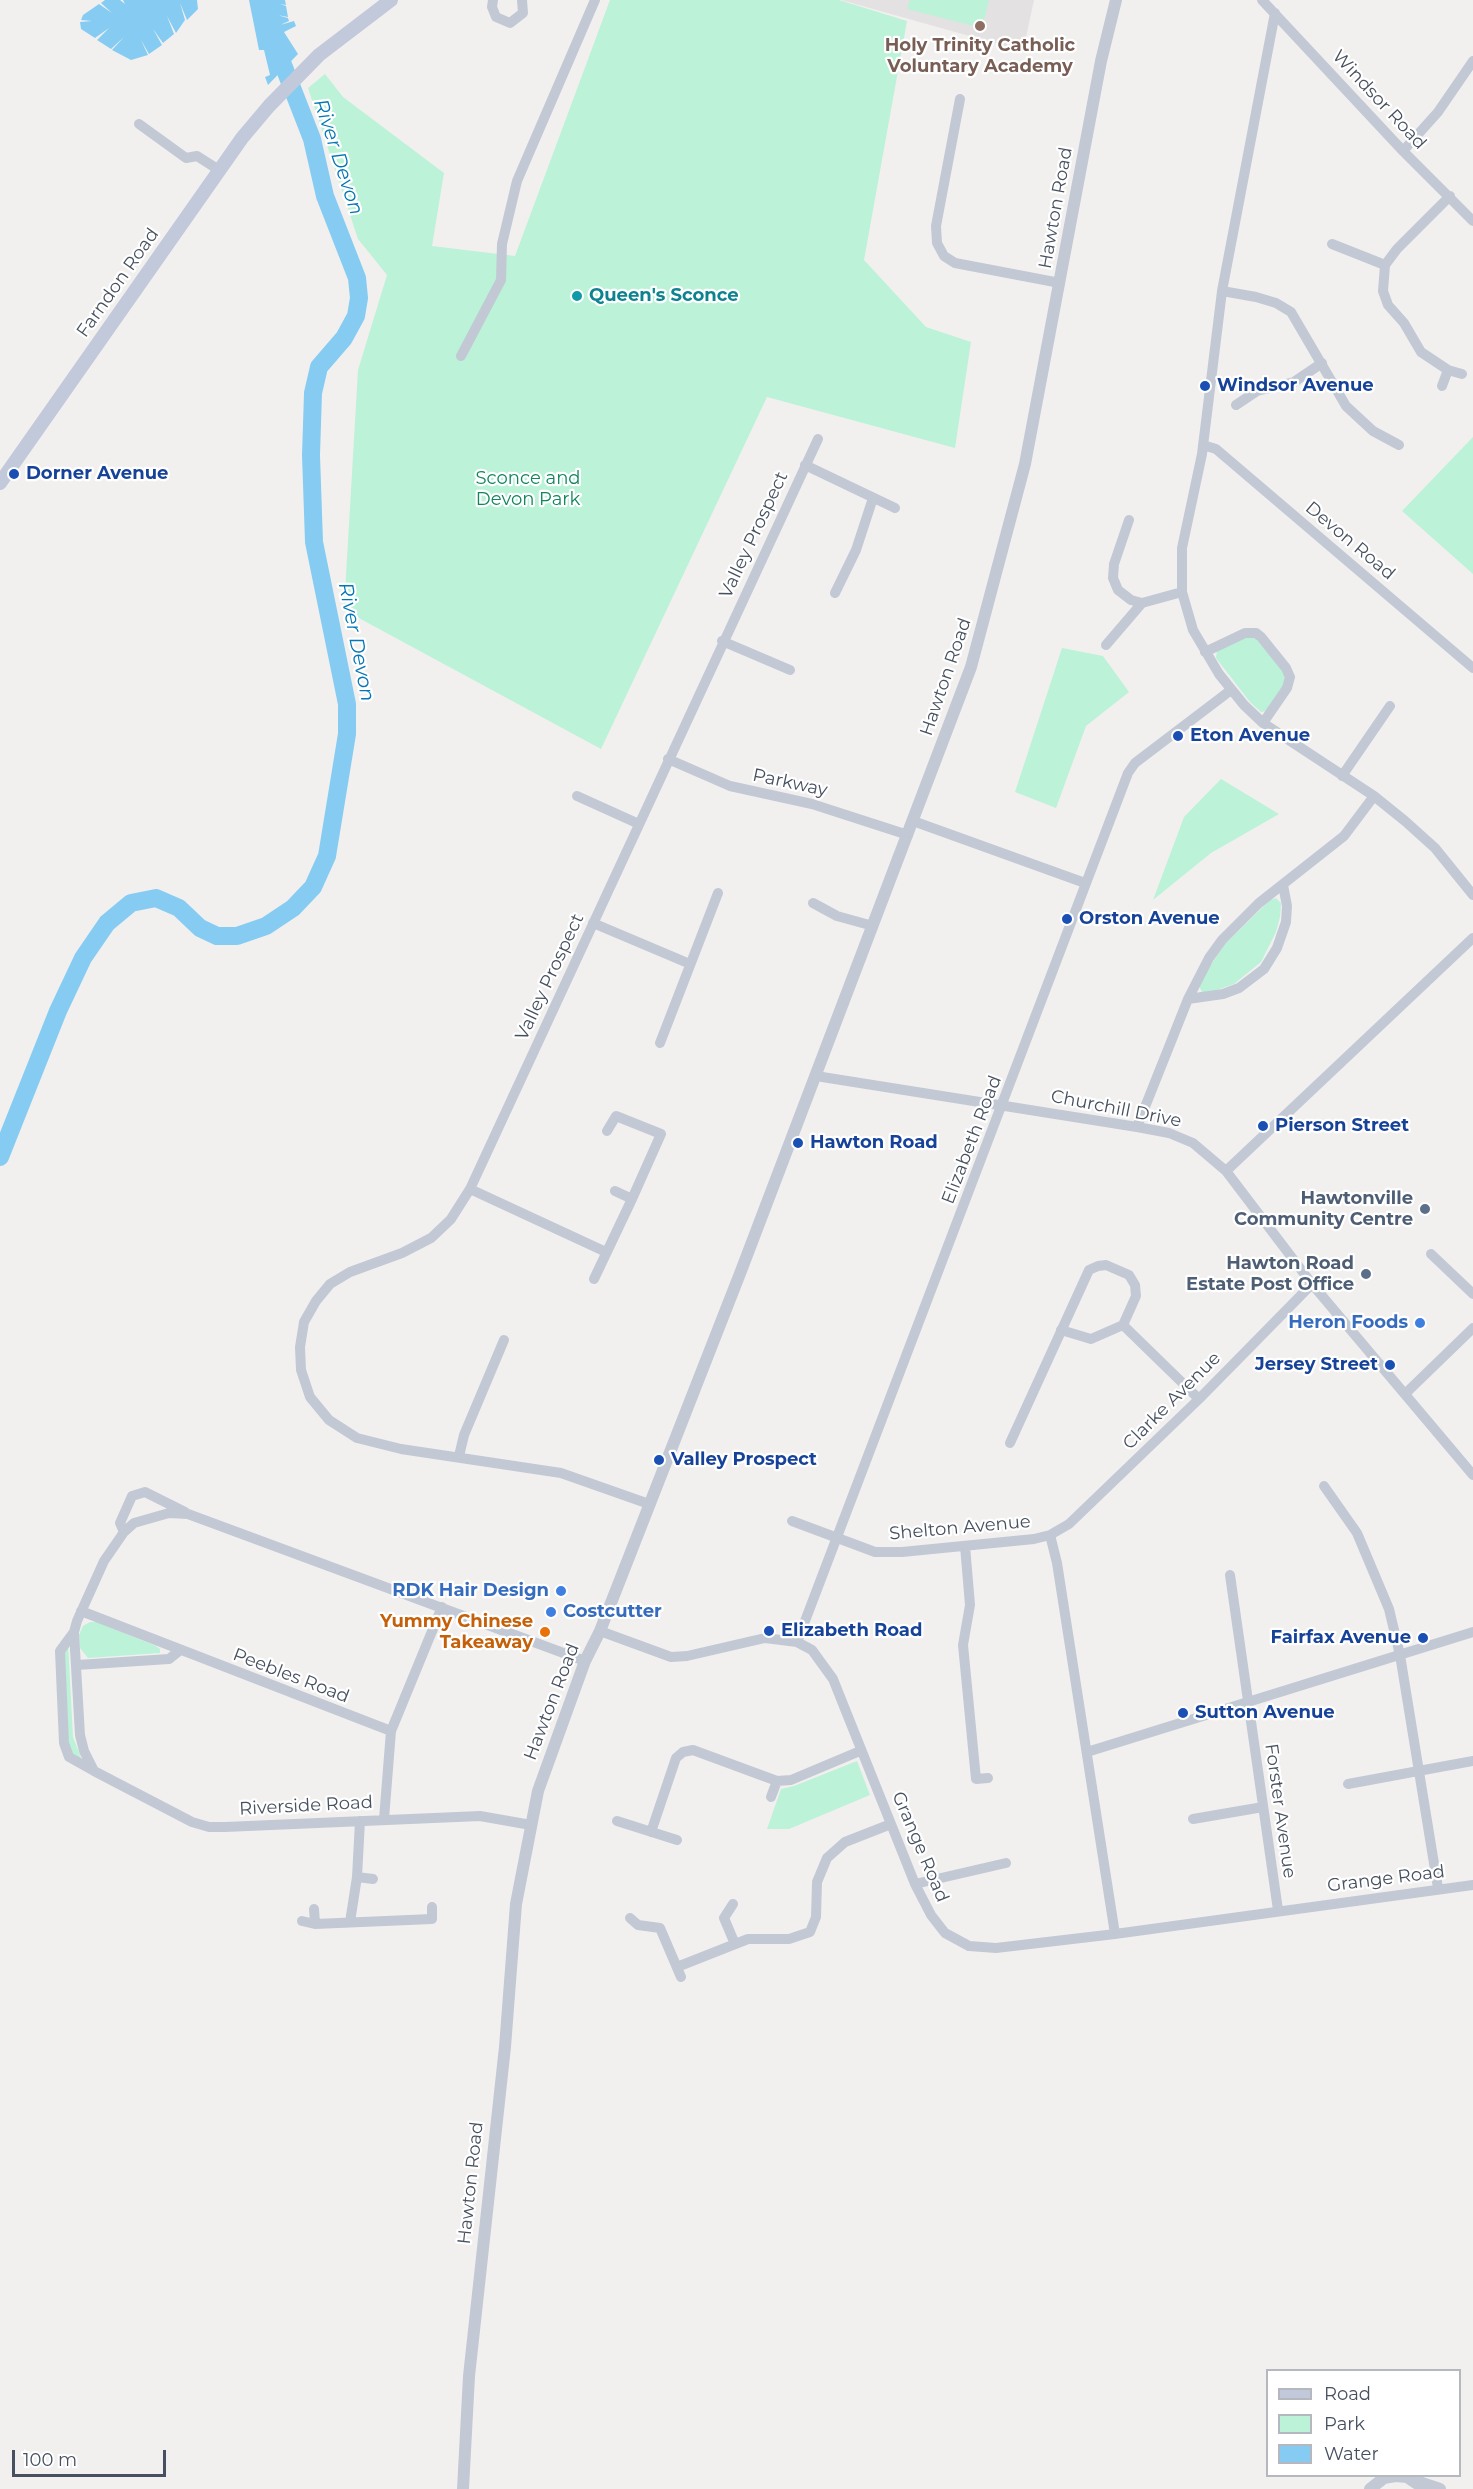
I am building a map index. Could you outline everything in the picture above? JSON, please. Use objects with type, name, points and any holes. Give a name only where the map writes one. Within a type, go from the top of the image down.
[{"type":"main road","name":"Farndon Road","points":[[0,483],[219,170],[269,106],[319,55],[347,31],[391,0]]},
{"type":"street","points":[[493,0],[492,7],[495,17],[510,23],[523,13],[522,0]]},
{"type":"street","points":[[461,356],[501,280],[502,244],[517,182],[595,0]]},
{"type":"street","name":"Hawton Road","points":[[463,2489],[469,2376],[505,2047],[516,1904],[538,1791],[585,1661],[600,1631],[816,1076],[971,667],[991,599],[1025,464],[1101,61],[1116,0]]},
{"type":"street","name":"Windsor Road","points":[[1262,0],[1403,151],[1473,221]]},
{"type":"street","points":[[1275,13],[1222,291],[1203,445],[1182,548],[1182,592],[1193,630],[1231,690],[1263,723],[1374,796],[1435,848],[1473,895]]},
{"type":"street","points":[[1403,151],[1438,112],[1473,62]]},
{"type":"street","points":[[960,99],[936,226],[937,243],[944,256],[955,263],[971,267],[1060,283]]},
{"type":"street","points":[[957,114],[970,117]]},
{"type":"street","points":[[139,124],[186,158],[196,156],[219,170]]},
{"type":"street","points":[[1450,196],[1397,249],[1385,265],[1383,291],[1388,304],[1404,322],[1421,352],[1448,370],[1462,374]]},
{"type":"street","points":[[1332,244],[1385,265]]},
{"type":"street","points":[[1222,291],[1266,300],[1291,312],[1346,406],[1386,440],[1399,445]]},
{"type":"street","points":[[1236,405],[1257,391],[1294,382],[1322,363]]},
{"type":"street","points":[[1442,386],[1448,370]]},
{"type":"street","name":"Valley Prospect","points":[[649,1504],[561,1473],[401,1449],[357,1438],[329,1420],[310,1397],[301,1370],[300,1347],[304,1322],[316,1301],[330,1284],[350,1272],[402,1253],[431,1238],[451,1219],[470,1189],[722,641],[818,439]]},
{"type":"street","name":"Devon Road","points":[[1203,445],[1216,449],[1473,668]]},
{"type":"street","points":[[805,465],[895,508]]},
{"type":"street","points":[[835,593],[856,550],[873,498]]},
{"type":"street","points":[[1129,520],[1114,564],[1113,578],[1118,590],[1131,600],[1142,603],[1182,592]]},
{"type":"street","points":[[1106,645],[1142,603]]},
{"type":"street","points":[[1205,652],[1245,633],[1251,632],[1261,637],[1286,668],[1290,678],[1287,688],[1263,723]]},
{"type":"street","points":[[722,641],[790,670]]},
{"type":"street","name":"Elizabeth Road","points":[[797,1642],[838,1540],[1128,773],[1135,763],[1231,690]]},
{"type":"street","points":[[1342,776],[1390,706]]},
{"type":"street","name":"Parkway","points":[[668,759],[730,786],[812,804],[908,835]]},
{"type":"street","points":[[576,796],[639,824]]},
{"type":"street","points":[[1137,1127],[1188,999],[1209,958],[1222,940],[1259,903],[1344,836],[1374,796]]},
{"type":"street","points":[[913,821],[1085,883]]},
{"type":"street","points":[[1188,999],[1223,994],[1239,988],[1264,969],[1276,948],[1286,922],[1287,906],[1283,885]]},
{"type":"street","points":[[660,1043],[718,893]]},
{"type":"street","points":[[813,903],[837,916],[873,926]]},
{"type":"street","points":[[593,923],[690,964]]},
{"type":"street","points":[[1226,1172],[1473,938]]},
{"type":"street","name":"Churchill Drive","points":[[816,1076],[1137,1127],[1169,1133],[1193,1143],[1226,1172],[1311,1284],[1406,1393],[1473,1475]]},
{"type":"street","points":[[594,1279],[662,1134],[616,1116],[608,1131]]},
{"type":"street","points":[[470,1189],[606,1252]]},
{"type":"street","points":[[615,1191],[632,1199]]},
{"type":"street","points":[[1431,1254],[1473,1294]]},
{"type":"street","points":[[1010,1443],[1061,1330],[1089,1270],[1106,1265],[1129,1275],[1135,1285],[1136,1296],[1123,1325],[1091,1339],[1061,1330]]},
{"type":"street","name":"Clarke Avenue","points":[[1050,1535],[1069,1524],[1199,1399],[1311,1284]]},
{"type":"street","points":[[1123,1325],[1199,1399]]},
{"type":"street","points":[[1406,1393],[1473,1328]]},
{"type":"street","points":[[459,1456],[464,1435],[504,1340]]},
{"type":"street","points":[[1324,1486],[1357,1533],[1389,1610],[1400,1655],[1438,1888]]},
{"type":"street","name":"Riverside Road","points":[[124,1532],[120,1523],[132,1496],[145,1492],[188,1514],[585,1661]]},
{"type":"street","name":"Riverside Road","points":[[188,1514],[169,1513],[134,1523],[124,1532],[104,1561],[74,1632],[60,1651],[64,1743],[69,1757],[200,1826],[480,1816],[531,1825]]},
{"type":"street","name":"Shelton Avenue","points":[[792,1521],[875,1552],[965,1546],[1034,1539],[1050,1535]]},
{"type":"street","points":[[1050,1535],[1087,1752],[1114,1934]]},
{"type":"street","points":[[965,1546],[970,1605],[963,1645],[976,1779]]},
{"type":"street","name":"Forster Avenue","points":[[1230,1575],[1278,1910]]},
{"type":"street","points":[[384,1819],[391,1731],[399,1704],[442,1607]]},
{"type":"street","name":"Peebles Road","points":[[81,1611],[179,1651],[391,1731]]},
{"type":"street","points":[[600,1631],[671,1657],[687,1656],[765,1638],[797,1642]]},
{"type":"street","name":"Riverside Road","points":[[74,1632],[80,1735],[84,1751],[94,1771]]},
{"type":"street","points":[[1087,1752],[1248,1704],[1473,1632]]},
{"type":"street","name":"Grange Road","points":[[797,1642],[812,1650],[832,1679],[915,1884],[931,1915],[945,1933],[969,1946],[996,1948],[1114,1934],[1473,1885]]},
{"type":"street","points":[[77,1665],[169,1659],[179,1651]]},
{"type":"street","points":[[651,1832],[676,1758],[683,1752],[693,1750],[777,1781],[791,1780],[861,1751]]},
{"type":"street","points":[[1348,1784],[1419,1773],[1473,1761]]},
{"type":"street","points":[[964,1779],[988,1778]]},
{"type":"street","points":[[771,1797],[777,1781]]},
{"type":"street","points":[[1196,1816],[1263,1807]]},
{"type":"street","points":[[350,1922],[357,1877],[360,1821]]},
{"type":"street","points":[[616,1821],[677,1840]]},
{"type":"street","points":[[634,1926],[660,1928],[679,1972],[748,1939],[789,1939],[813,1936],[817,1882],[827,1858],[845,1842],[891,1824]]},
{"type":"street","points":[[915,1884],[1006,1863]]},
{"type":"street","points":[[357,1877],[374,1879]]},
{"type":"street","points":[[724,1918],[733,1904]]},
{"type":"street","points":[[302,1921],[315,1924],[432,1919],[432,1907]]},
{"type":"street","points":[[717,1907],[735,1944]]},
{"type":"street","points":[[314,1909],[315,1924]]},
{"type":"street","points":[[1370,2489],[1388,2477]]},
{"type":"street","points":[[1401,2477],[1440,2489]]},
{"type":"shaded area","name":"Holy Trinity Catholic Voluntary Academy","points":[[841,0],[1034,0],[1023,51]]},
{"type":"green space","name":"Sconce and Devon Park","points":[[610,0],[839,0],[907,21],[864,260],[926,327],[971,342],[955,448],[767,397],[601,749],[344,610],[358,370],[387,275],[358,239],[308,88],[325,74],[343,97],[444,173],[432,246],[515,256]]},
{"type":"green space","points":[[910,0],[989,0],[982,28],[907,9]]},
{"type":"green space","points":[[1473,437],[1473,574],[1402,511]]},
{"type":"green space","points":[[1243,637],[1255,638],[1285,673],[1285,684],[1267,711],[1261,712],[1250,702],[1216,658],[1217,651]]},
{"type":"green space","points":[[1062,648],[1103,656],[1129,692],[1086,726],[1056,808],[1015,792]]},
{"type":"green space","points":[[1221,779],[1279,814],[1211,853],[1153,900],[1184,817]]},
{"type":"green space","points":[[1276,898],[1281,903],[1280,917],[1276,932],[1261,962],[1234,984],[1208,993],[1202,992],[1199,986],[1204,975],[1225,944],[1270,900]]},
{"type":"green space","points":[[90,1622],[97,1622],[156,1646],[160,1649],[160,1653],[88,1658],[80,1648],[79,1635],[83,1626]]},
{"type":"green space","points":[[68,1642],[73,1737],[83,1763],[69,1752],[64,1648]]},
{"type":"green space","points":[[857,1761],[870,1795],[789,1829],[767,1829],[781,1789]]},
{"type":"water","points":[[105,0],[120,0],[125,4],[123,0],[197,0],[198,9],[187,20],[180,3],[185,20],[176,33],[167,16],[174,34],[163,43],[153,29],[162,45],[149,54],[141,40],[148,55],[131,60],[112,50],[124,37],[111,49],[97,40],[109,28],[95,38],[81,29],[80,22],[92,21],[81,20],[83,15],[99,4],[112,13],[101,3]]},
{"type":"water","points":[[249,0],[285,0],[286,5],[280,4],[286,6],[288,17],[277,15],[288,18],[289,21],[280,25],[294,21],[296,26],[284,32],[298,54],[268,85],[265,77],[270,75],[264,50],[259,50]]},
{"type":"waterway","name":"River Devon","points":[[0,1157],[58,1011],[83,958],[107,923],[131,903],[156,898],[179,908],[200,928],[217,936],[237,936],[266,926],[293,908],[313,887],[327,856],[347,734],[347,704],[314,542],[311,455],[313,393],[319,367],[344,338],[356,316],[359,298],[357,278],[325,196],[312,139],[280,57],[267,0]]},
{"type":"place","name":"Holy Trinity Catholic Voluntary Academy","points":[[980,26]]},
{"type":"place","name":"Queen's Sconce","points":[[577,296]]},
{"type":"place","name":"Windsor Avenue","points":[[1205,386]]},
{"type":"place","name":"Dorner Avenue","points":[[14,474]]},
{"type":"place","name":"Eton Avenue","points":[[1178,736]]},
{"type":"place","name":"Orston Avenue","points":[[1067,919]]},
{"type":"place","name":"Pierson Street","points":[[1263,1126]]},
{"type":"place","name":"Hawton Road","points":[[798,1143]]},
{"type":"place","name":"Hawtonville Community Centre","points":[[1425,1209]]},
{"type":"place","name":"Hawton Road Estate Post Office","points":[[1366,1274]]},
{"type":"place","name":"Heron Foods","points":[[1420,1323]]},
{"type":"place","name":"Jersey Street","points":[[1390,1365]]},
{"type":"place","name":"Valley Prospect","points":[[659,1460]]},
{"type":"place","name":"RDK Hair Design","points":[[561,1591]]},
{"type":"place","name":"Costcutter","points":[[551,1612]]},
{"type":"place","name":"Elizabeth Road","points":[[769,1631]]},
{"type":"place","name":"Yummy Chinese Takeaway","points":[[545,1632]]},
{"type":"place","name":"Fairfax Avenue","points":[[1423,1638]]},
{"type":"place","name":"Sutton Avenue","points":[[1183,1713]]}]
